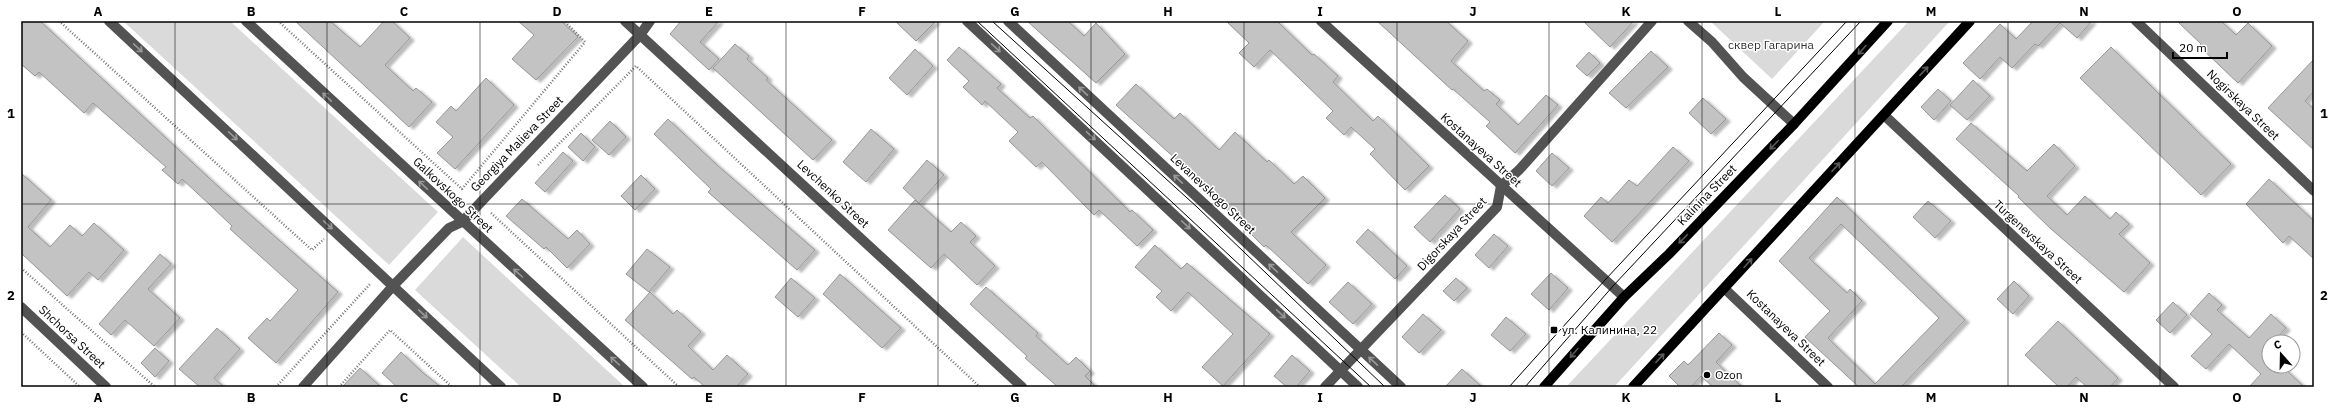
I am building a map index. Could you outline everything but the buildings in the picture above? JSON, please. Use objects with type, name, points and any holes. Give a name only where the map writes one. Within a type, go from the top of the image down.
[{"type":"main road","name":"Kalinina Street","points":[[1544,387],[1624,297],[1669,254],[1794,124],[1888,21]]},
{"type":"main road","points":[[1633,387],[1725,289],[1970,21]]},
{"type":"street","points":[[109,21],[501,387]]},
{"type":"street","name":"Galkovskogo Street","points":[[246,21],[462,222],[643,387]]},
{"type":"street","name":"Levchenko Street","points":[[625,21],[1022,387]]},
{"type":"street","name":"Georgiya Malieva Street","points":[[303,387],[393,286],[449,228],[462,222],[640,35],[650,21]]},
{"type":"street","points":[[967,21],[1358,387]]},
{"type":"street","name":"Levanevskogo Street","points":[[1008,21],[1401,387]]},
{"type":"street","name":"Kostanayeva Street","points":[[1321,21],[1624,297]]},
{"type":"street","points":[[1501,186],[1519,170],[1652,21]]},
{"type":"street","points":[[1688,21],[1712,42],[1743,77],[1794,124]]},
{"type":"street","name":"Nogirskaya Street","points":[[2136,21],[2314,191]]},
{"type":"street","name":"Turgenevskaya Street","points":[[1884,115],[2174,387]]},
{"type":"street","name":"Digorskaya Street","points":[[1325,387],[1497,207],[1501,186]]},
{"type":"street","name":"Kostanayeva Street","points":[[1725,289],[1828,387]]},
{"type":"street","name":"Shchorsa Street","points":[[21,307],[106,387]]},
{"type":"path","points":[[58,21],[312,250],[325,238],[330,243]]},
{"type":"path","points":[[278,21],[462,189],[585,42],[564,21]]},
{"type":"path","points":[[535,168],[636,66],[980,387]]},
{"type":"path","points":[[496,207],[490,213],[679,387]]},
{"type":"path","points":[[21,268],[155,387]]},
{"type":"path","points":[[276,387],[372,283],[366,278]]},
{"type":"path","points":[[339,387],[390,330],[452,387]]},
{"type":"path","points":[[21,332],[80,387]]},
{"type":"green space","points":[[123,21],[230,21],[438,212],[389,265]]},
{"type":"green space","name":"сквер Гагарина","points":[[1710,21],[1825,21],[1772,79]]},
{"type":"green space","points":[[1909,21],[1950,21],[1614,387],[1566,387]]},
{"type":"green space","points":[[463,237],[625,387],[521,387],[415,290]]},
{"type":"tram line","points":[[977,21],[1371,387]]},
{"type":"tram line","points":[[992,21],[1197,207],[1385,387]]},
{"type":"tram line","points":[[1509,387],[1605,280],[1847,21]]},
{"type":"tram line","points":[[1525,387],[1613,286],[1861,21]]},
{"type":"place","name":"ул. Калинина, 22","points":[[1554,330]]},
{"type":"place","name":"Ozon","points":[[1707,375]]}]
